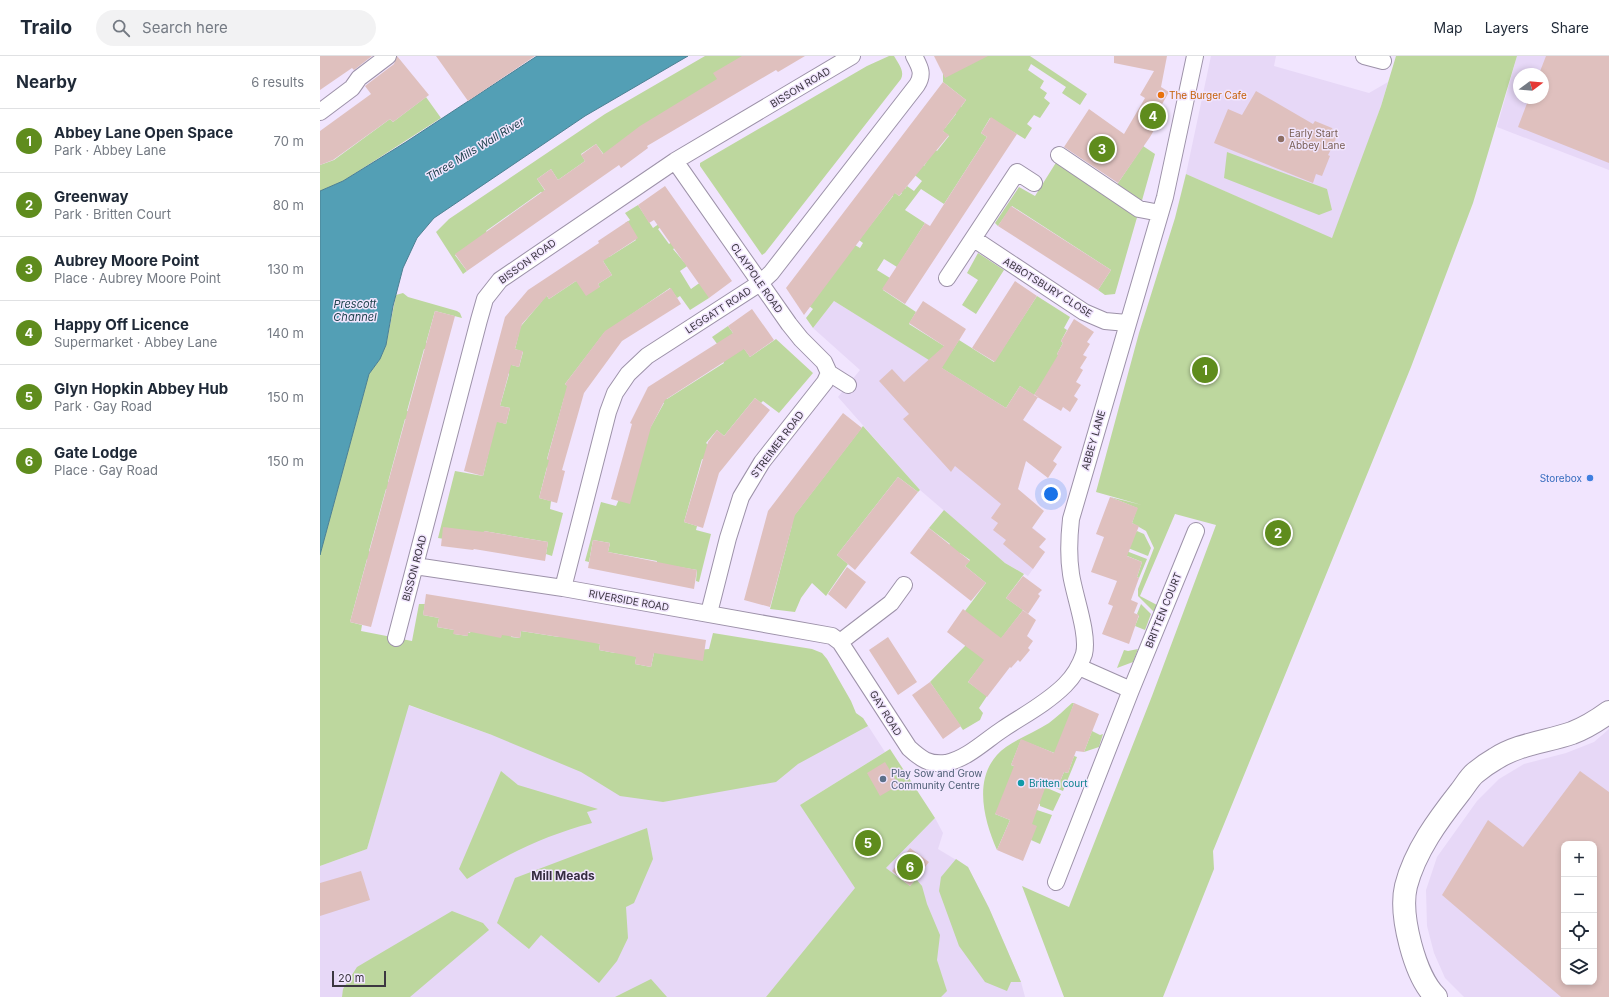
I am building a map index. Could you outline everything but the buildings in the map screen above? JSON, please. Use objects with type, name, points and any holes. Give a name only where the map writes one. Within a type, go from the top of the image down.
[{"type":"street","points":[[320,112],[352,88],[359,78],[388,56]]},
{"type":"street","name":"BISSON ROAD","points":[[396,638],[485,299],[500,280],[675,161],[852,56]]},
{"type":"street","name":"LEGGATT ROAD","points":[[563,588],[608,412],[615,393],[628,374],[647,356],[760,283],[780,263],[917,85],[922,77],[921,71],[914,56]]},
{"type":"street","name":"ABBEY LANE","points":[[947,762],[973,750],[1046,701],[1064,685],[1079,667],[1084,652],[1085,638],[1071,574],[1068,548],[1071,519],[1160,213],[1174,156],[1195,56]]},
{"type":"street","points":[[1364,56],[1383,61]]},
{"type":"street","points":[[1059,155],[1139,209],[1160,213]]},
{"type":"street","name":"CLAYPOLE ROAD","points":[[675,161],[801,339],[824,362],[829,372],[848,385]]},
{"type":"street","points":[[947,278],[1017,172],[1034,183]]},
{"type":"street","name":"ABBOTSBURY CLOSE","points":[[974,239],[1084,312],[1105,321],[1127,323]]},
{"type":"street","name":"STREIMER ROAD","points":[[709,613],[728,538],[741,497],[762,462],[825,382],[829,372]]},
{"type":"street","name":"BRITTEN COURT","points":[[1056,882],[1131,690],[1196,531]]},
{"type":"street","name":"RIVERSIDE ROAD","points":[[415,566],[563,588],[709,613],[825,634],[832,636],[840,642]]},
{"type":"street","points":[[840,642],[891,603],[904,585]]},
{"type":"street","name":"GAY ROAD","points":[[840,642],[909,748],[922,760],[936,763],[947,762]]},
{"type":"street","points":[[1079,667],[1131,690]]},
{"type":"street","points":[[1436,997],[1428,989],[1418,970],[1410,945],[1406,917],[1406,887],[1424,844],[1431,832],[1442,815],[1475,773],[1496,758],[1522,746],[1572,733],[1589,725],[1609,712]]},
{"type":"shaded area","name":"Early Start Abbey Lane","points":[[1211,56],[1276,56],[1274,66],[1369,93],[1388,82],[1381,106],[1332,239],[1186,174]]},
{"type":"shaded area","points":[[1517,56],[1609,56],[1609,170],[1497,127],[1513,70],[1513,104],[1549,104],[1549,68],[1514,68]]},
{"type":"shaded area","points":[[834,301],[991,398],[1035,428],[1015,499],[1009,508],[1046,539],[1039,547],[1045,552],[1028,576],[1005,563],[920,490],[838,397],[860,370],[813,328]]},
{"type":"shaded area","points":[[408,705],[492,735],[863,718],[885,752],[800,805],[886,868],[935,818],[943,833],[938,849],[968,867],[989,908],[1021,982],[1025,997],[320,997],[320,866],[367,849]]},
{"type":"shaded area","points":[[1609,729],[1609,997],[1464,997],[1445,978],[1434,953],[1427,926],[1426,890],[1437,857],[1477,801],[1499,779],[1524,764],[1566,753],[1594,742]]},
{"type":"green space","points":[[705,56],[758,56],[718,80],[611,164],[596,144],[581,154],[585,161],[558,180],[551,169],[537,179],[550,198],[541,192],[486,231],[493,241],[455,255],[467,271],[463,274],[436,232],[449,219],[605,114]]},
{"type":"green space","points":[[889,56],[894,56],[899,64],[902,70],[901,79],[762,255],[700,166],[700,163],[867,66]]},
{"type":"green space","points":[[986,56],[1030,56],[1087,94],[1080,105],[1062,93],[1066,87],[1031,64],[1028,70],[1044,81],[1040,88],[1047,93],[1044,98],[1050,103],[1040,118],[1034,115],[1027,124],[1032,128],[1025,139],[990,118],[981,133],[987,137],[944,204],[921,189],[905,210],[925,223],[897,267],[884,259],[877,270],[890,278],[883,290],[916,312],[909,324],[952,351],[959,340],[994,362],[1037,296],[1070,317],[1064,328],[1067,330],[1061,341],[1063,343],[1057,354],[1060,356],[1034,395],[1020,386],[1006,408],[834,301],[813,328],[806,318],[813,309],[804,302],[855,245],[860,248],[863,243],[859,240],[893,196],[890,189],[899,196],[902,193],[899,191],[902,187],[905,189],[907,186],[914,191],[922,181],[911,172],[919,162],[924,166],[929,158],[931,146],[937,151],[949,136],[938,127],[945,128],[956,114],[956,103],[961,107],[966,100],[943,82],[943,73]]},
{"type":"green space","points":[[1396,56],[1517,56],[1473,203],[1411,367],[1213,851],[1214,869],[1163,997],[1064,997],[1022,886],[1069,907],[1152,696],[1216,525],[1175,514],[1140,596],[1157,605],[1154,612],[1138,596],[1138,589],[1154,548],[1146,531],[1132,523],[1137,508],[1110,497],[1142,505],[1096,492],[1139,333],[1175,218],[1186,174],[1332,238],[1381,106]]},
{"type":"green space","points":[[426,97],[441,118],[343,181],[320,191],[320,165],[334,160],[390,119],[393,122]]},
{"type":"green space","points":[[1143,146],[1155,154],[1141,204],[1114,189]]},
{"type":"green space","points":[[1227,152],[1327,189],[1332,210],[1319,215],[1224,178]]},
{"type":"green space","points":[[1057,161],[1138,214],[1115,294],[1105,295],[1098,290],[1111,270],[1012,206],[998,226],[995,223],[1019,187],[1035,196]]},
{"type":"green space","points":[[638,205],[653,228],[663,221],[665,224],[658,229],[669,244],[676,239],[680,245],[673,249],[684,262],[690,258],[693,262],[680,271],[691,289],[705,279],[709,298],[690,310],[680,296],[677,298],[670,288],[604,333],[565,384],[577,393],[564,398],[547,459],[561,464],[547,467],[539,498],[551,501],[550,509],[563,513],[552,556],[546,554],[548,542],[484,531],[482,545],[438,538],[455,471],[483,476],[496,421],[506,424],[510,408],[500,406],[509,374],[500,362],[519,367],[523,352],[515,349],[519,333],[508,330],[521,326],[542,301],[541,287],[549,299],[576,281],[600,287],[598,284],[612,275],[596,250],[609,257],[636,240],[625,223],[630,220],[625,213]]},
{"type":"green space","points":[[978,253],[1004,270],[976,314],[962,305],[978,280],[967,273]]},
{"type":"green space","points":[[403,293],[408,297],[457,311],[460,313],[462,318],[435,311],[426,343],[441,347],[439,353],[424,349],[407,411],[421,415],[419,423],[405,419],[388,482],[402,486],[401,492],[386,489],[369,551],[382,563],[367,559],[350,622],[362,625],[361,631],[412,641],[419,604],[425,604],[423,615],[439,618],[437,627],[454,630],[454,634],[468,636],[472,623],[512,629],[511,637],[520,638],[521,631],[559,637],[561,628],[600,644],[599,650],[615,653],[639,641],[635,664],[651,667],[654,653],[709,649],[713,633],[812,649],[822,653],[827,659],[851,701],[856,713],[863,718],[868,726],[798,764],[776,782],[663,802],[620,796],[581,772],[492,735],[409,705],[367,849],[320,866],[320,555],[369,374],[380,359],[386,345],[396,295]]},
{"type":"green space","points":[[728,326],[750,357],[776,339],[813,373],[779,413],[763,401],[761,403],[755,398],[724,436],[717,430],[706,443],[723,457],[718,464],[702,459],[684,522],[697,526],[696,530],[711,534],[699,582],[696,581],[697,570],[662,564],[655,572],[657,561],[608,552],[610,543],[593,540],[589,562],[585,561],[601,502],[616,506],[647,438],[630,432],[634,425],[648,432],[664,403],[649,395],[667,399],[724,363],[717,352],[721,349],[712,337]]},
{"type":"green space","points":[[863,426],[920,490],[918,492],[898,477],[837,555],[848,564],[826,596],[812,583],[801,598],[795,612],[770,609],[792,525],[790,521]]},
{"type":"green space","points":[[944,510],[1005,563],[1024,574],[1006,598],[1023,610],[968,682],[987,696],[979,708],[983,713],[980,720],[963,730],[930,682],[965,646],[965,611],[986,583],[965,566],[970,560],[960,553],[956,559],[945,550],[950,544],[929,528]]},
{"type":"green space","points":[[1137,531],[1144,534],[1151,548],[1148,556],[1123,546]]},
{"type":"green space","points":[[1121,549],[1147,559],[1139,578],[1137,577],[1142,562],[1120,553]]},
{"type":"green space","points":[[1141,604],[1151,614],[1145,630],[1135,626],[1139,616],[1137,614]]},
{"type":"green space","points":[[1138,649],[1133,662],[1117,668],[1124,650],[1128,651]]},
{"type":"green space","points":[[1072,703],[1074,703],[1057,754],[1021,740],[1011,765],[1028,772],[995,814],[1010,820],[997,850],[984,810],[984,782],[988,769],[995,757],[1006,747],[1049,723]]},
{"type":"green space","points":[[1092,731],[1100,735],[1103,734],[1099,747],[1084,752]]},
{"type":"green space","points":[[890,749],[935,818],[886,868],[910,886],[916,879],[922,886],[927,904],[940,935],[937,960],[947,991],[941,997],[766,997],[855,888],[800,805]]},
{"type":"green space","points":[[1074,756],[1077,757],[1063,791],[1031,778],[1032,774],[1059,784],[1064,772],[1068,773]]},
{"type":"green space","points":[[501,771],[518,785],[598,809],[587,812],[592,823],[559,833],[527,846],[497,861],[467,879],[459,869]]},
{"type":"green space","points":[[1040,785],[1061,794],[1053,811],[1040,806],[1040,804],[1034,801]]},
{"type":"green space","points":[[1031,808],[1052,815],[1040,844],[1031,840],[1025,821]]},
{"type":"green space","points":[[647,828],[653,859],[634,903],[626,907],[628,938],[617,961],[599,983],[541,935],[529,949],[497,923],[515,878]]},
{"type":"green space","points":[[956,859],[968,867],[989,908],[1021,982],[1011,982],[1007,991],[985,982],[959,946],[939,891],[941,877]]},
{"type":"green space","points":[[452,911],[483,923],[489,930],[410,997],[342,997],[343,989],[357,967]]},
{"type":"green space","points":[[651,979],[667,997],[615,997]]},
{"type":"water","points":[[537,56],[688,56],[585,116],[434,218],[417,238],[403,268],[393,306],[386,345],[380,359],[369,374],[320,555],[320,191],[343,181],[406,142]]},
{"type":"place","name":"The Burger Cafe","points":[[1161,95]]},
{"type":"place","name":"Happy Off Licence","points":[[1153,116]]},
{"type":"place","name":"Early Start Abbey Lane","points":[[1281,139]]},
{"type":"place","name":"Aubrey Moore Point","points":[[1102,149]]},
{"type":"place","name":"Abbey Lane Open Space","points":[[1205,370]]},
{"type":"place","name":"Storebox","points":[[1590,478]]},
{"type":"place","name":"Greenway","points":[[1278,533]]},
{"type":"place","name":"Play Sow and Grow Community Centre","points":[[883,779]]},
{"type":"place","name":"Britten court","points":[[1021,783]]},
{"type":"place","name":"Glyn Hopkin Abbey Hub","points":[[868,843]]},
{"type":"place","name":"Gate Lodge","points":[[910,867]]},
{"type":"district","name":"Mill Meads","points":[[563,875]]},
{"type":"water label","name":"Three Mills Wall River","points":[[475,149]]},
{"type":"water label","name":"Prescott Channel","points":[[355,310]]}]
